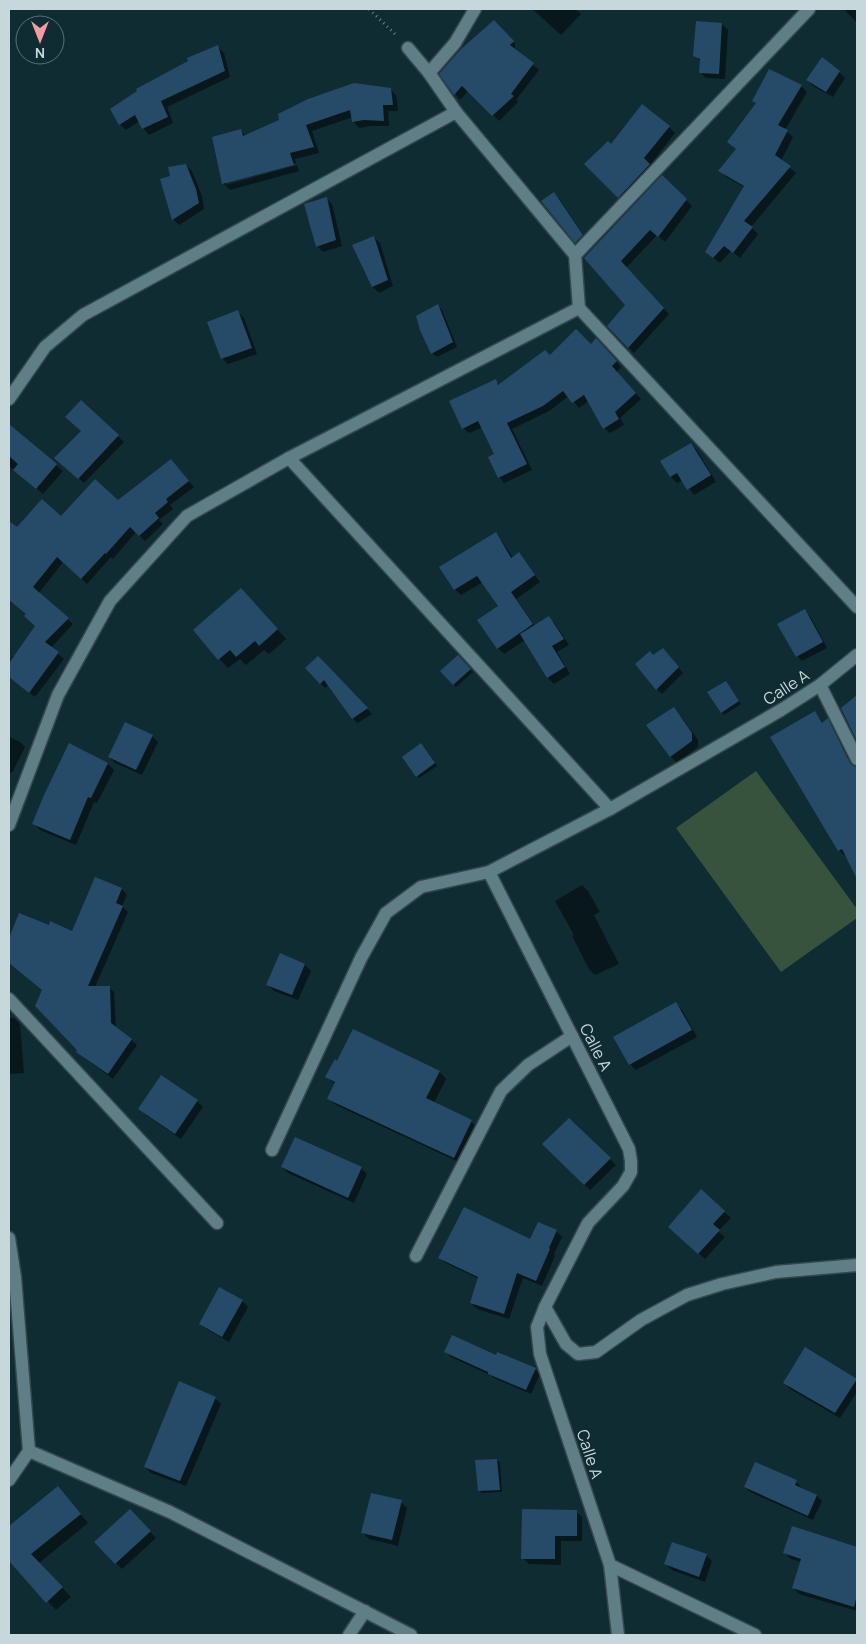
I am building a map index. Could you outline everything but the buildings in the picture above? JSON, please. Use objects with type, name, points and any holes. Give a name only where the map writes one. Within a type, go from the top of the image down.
[{"type":"street","points":[[429,73],[455,43],[476,9]]},
{"type":"street","points":[[575,255],[810,9]]},
{"type":"street","points":[[408,48],[429,73],[456,112],[575,255],[579,308],[857,607]]},
{"type":"street","points":[[9,399],[45,347],[83,315],[456,112]]},
{"type":"street","points":[[9,825],[58,695],[110,601],[187,516],[289,458],[579,308]]},
{"type":"street","points":[[289,458],[610,809]]},
{"type":"street","name":"Calle A","points":[[618,1635],[610,1565],[540,1354],[537,1327],[588,1224],[623,1186],[631,1172],[632,1161],[629,1149],[489,872],[610,809],[781,710],[820,685],[857,655]]},
{"type":"street","points":[[820,685],[857,758]]},
{"type":"street","points":[[272,1150],[361,958],[386,913],[421,888],[489,872]]},
{"type":"street","points":[[9,999],[217,1224]]},
{"type":"street","points":[[416,1256],[501,1091],[528,1065],[572,1036]]},
{"type":"street","points":[[9,1238],[15,1277],[29,1451],[9,1480]]},
{"type":"street","points":[[546,1307],[566,1344],[578,1354],[596,1352],[641,1320],[687,1295],[722,1284],[776,1272],[857,1265]]},
{"type":"street","points":[[29,1451],[170,1512],[412,1635]]},
{"type":"street","points":[[610,1565],[755,1635]]},
{"type":"street","points":[[349,1635],[365,1611]]},
{"type":"path","points":[[369,9],[408,48]]},
{"type":"green space","points":[[756,771],[857,909],[857,918],[781,972],[676,828]]}]
